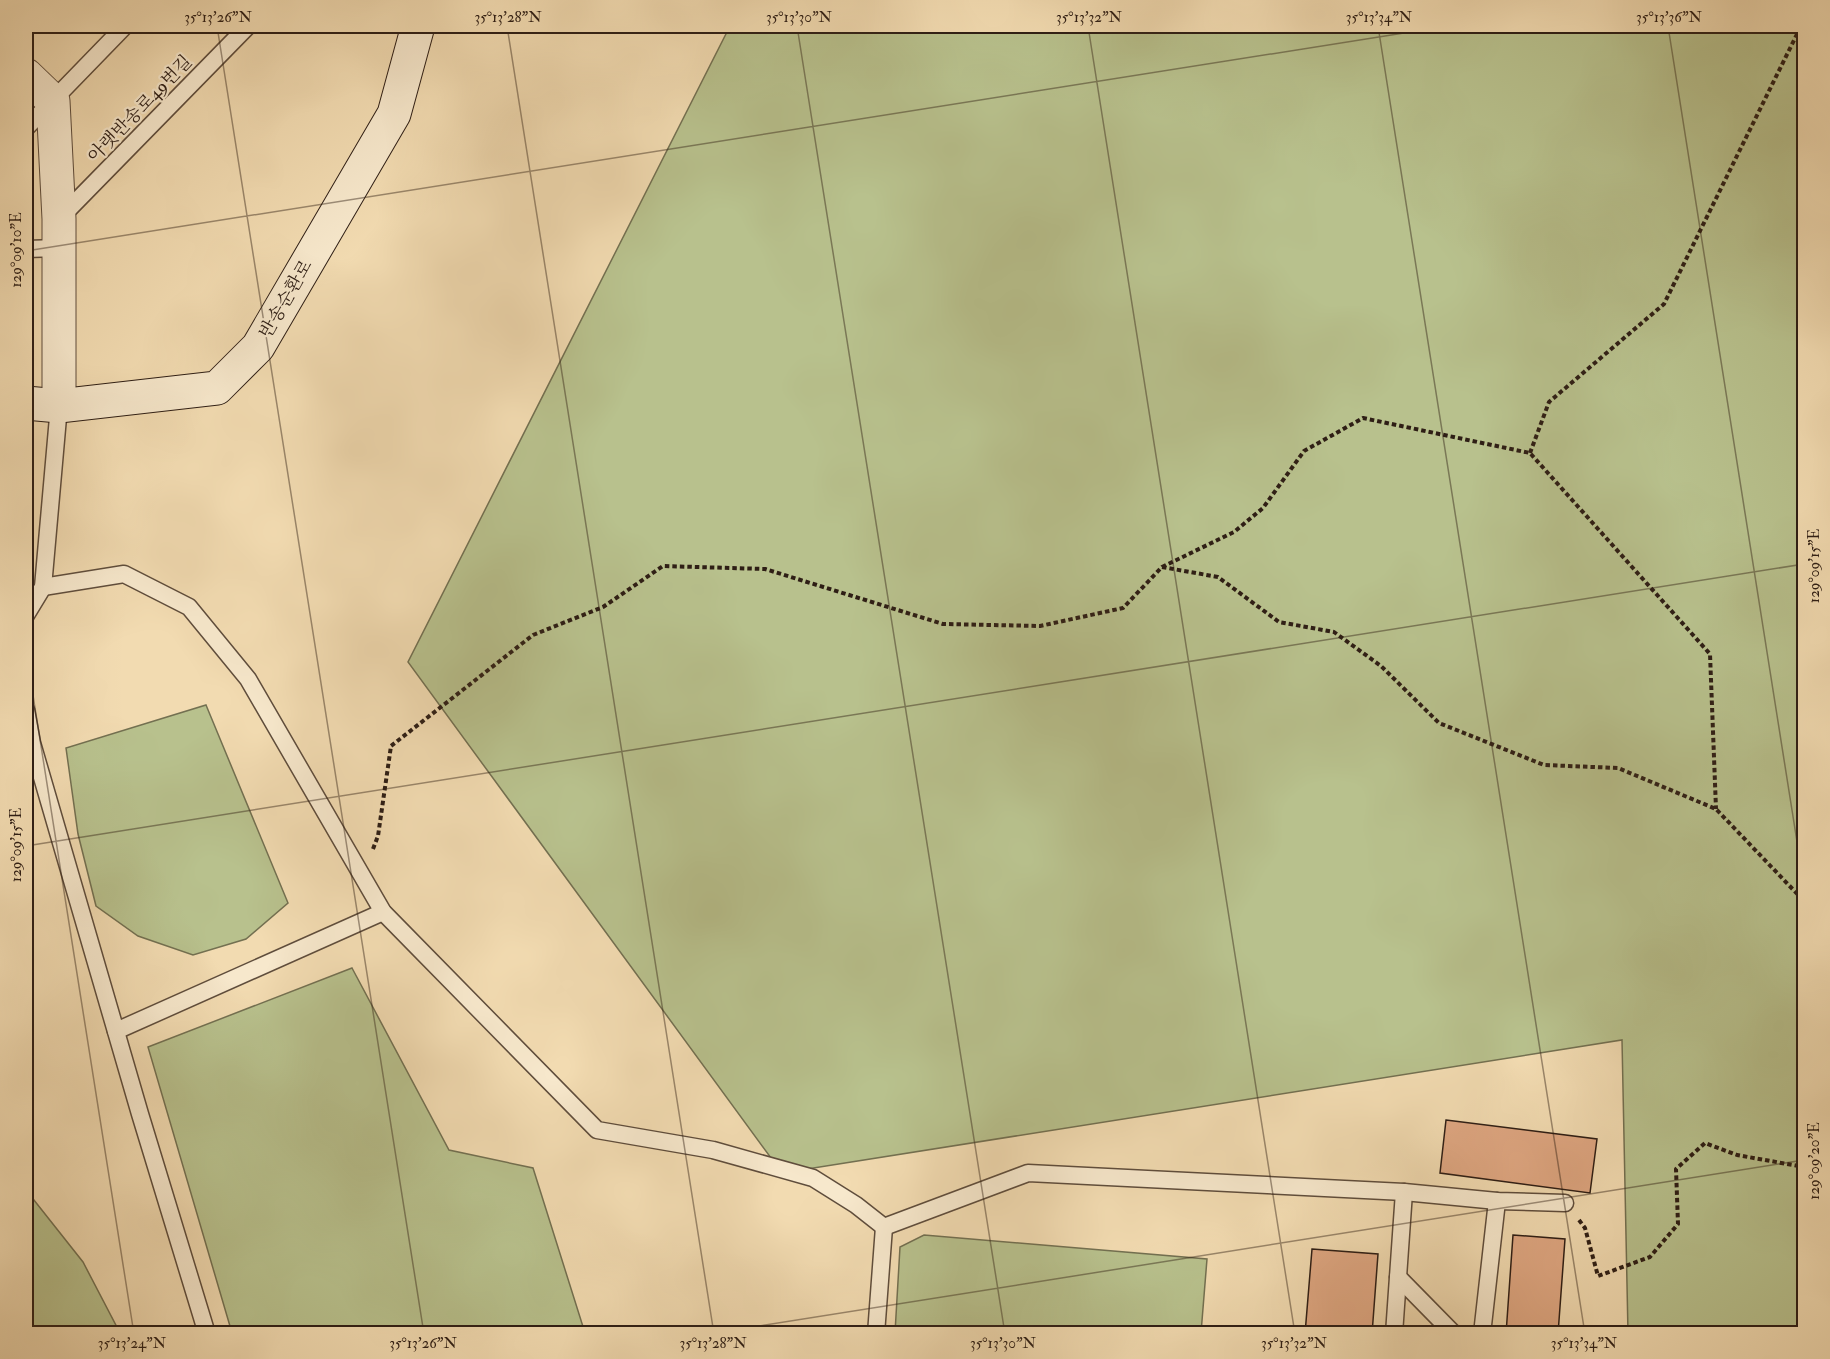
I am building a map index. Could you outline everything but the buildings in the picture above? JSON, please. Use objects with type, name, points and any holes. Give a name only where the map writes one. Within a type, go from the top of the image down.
[{"type":"main road","name":"반송순환로","points":[[26,403],[59,406],[217,388],[258,347],[394,114],[418,26]]},
{"type":"main road","points":[[26,75],[53,101],[59,233],[59,406]]},
{"type":"lane","points":[[26,128],[125,26]]},
{"type":"lane","name":"아랫반송로49번길","points":[[59,233],[248,26]]},
{"type":"lane","points":[[26,249],[59,233]]},
{"type":"lane","points":[[26,615],[43,587],[59,406]]},
{"type":"lane","points":[[43,587],[124,574],[189,608],[248,680],[383,912],[597,1130],[713,1150],[813,1178],[856,1205],[884,1227]]},
{"type":"lane","points":[[26,710],[32,743],[207,1334]]},
{"type":"lane","points":[[116,1031],[383,912]]},
{"type":"lane","points":[[884,1227],[1028,1173],[1404,1192],[1497,1201],[1565,1203]]},
{"type":"lane","points":[[1394,1334],[1404,1192]]},
{"type":"lane","points":[[1482,1334],[1497,1201]]},
{"type":"lane","points":[[876,1334],[884,1227]]},
{"type":"lane","points":[[1398,1277],[1454,1334]]},
{"type":"path","points":[[1530,453],[1549,402],[1664,304],[1801,26]]},
{"type":"path","points":[[362,876],[378,836],[391,746],[533,635],[603,607],[663,566],[765,569],[943,624],[1040,626],[1123,608],[1162,567],[1234,532],[1263,508],[1304,451],[1363,418],[1530,453],[1710,654],[1716,809]]},
{"type":"path","points":[[1162,567],[1218,577],[1280,622],[1334,632],[1380,666],[1439,723],[1544,765],[1618,768],[1716,809],[1804,901]]},
{"type":"path","points":[[1565,1203],[1585,1228],[1598,1276],[1650,1257],[1678,1224],[1676,1169],[1705,1143],[1737,1155],[1804,1167]]},
{"type":"green space","points":[[730,26],[1804,26],[1804,1333],[1628,1333],[1622,1040],[782,1173],[408,662]]},
{"type":"green space","points":[[206,705],[288,903],[246,939],[193,955],[138,936],[96,906],[78,834],[66,748]]},
{"type":"green space","points":[[352,968],[449,1150],[533,1168],[585,1333],[232,1333],[148,1047]]},
{"type":"green space","points":[[26,1190],[83,1262],[120,1333],[26,1333]]},
{"type":"green space","points":[[924,1235],[1207,1259],[1201,1333],[895,1333],[900,1247]]}]
